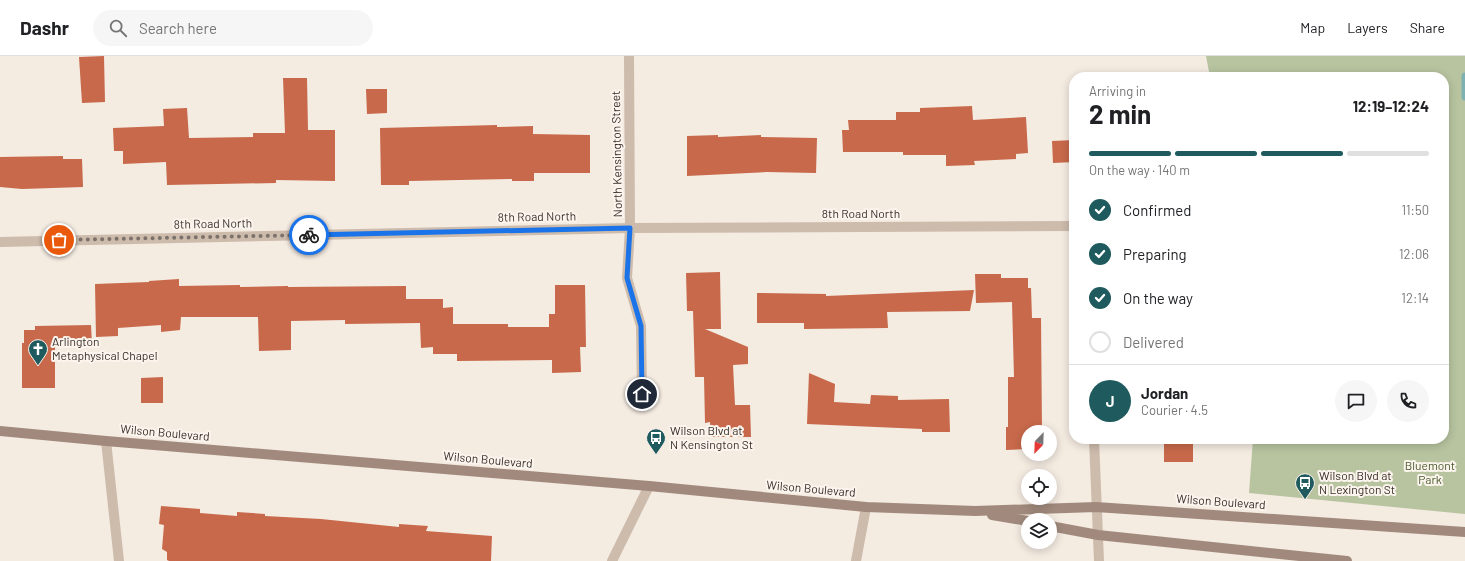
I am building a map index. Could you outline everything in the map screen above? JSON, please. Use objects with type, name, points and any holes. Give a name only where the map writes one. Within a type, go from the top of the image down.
[{"type":"main road","name":"Wilson Boulevard","points":[[0,431],[106,442],[649,486],[866,507],[975,511],[1096,507],[1465,532]]},
{"type":"main road","name":"Wilson Boulevard","points":[[975,511],[1021,520]]},
{"type":"main road","points":[[1057,527],[1098,535],[1347,561]]},
{"type":"street","name":"North Kensington Street","points":[[629,56],[630,228],[627,278],[641,326],[642,394]]},
{"type":"street","name":"8th Road North","points":[[0,242],[630,228],[1069,226]]},
{"type":"street","points":[[106,442],[119,561]]},
{"type":"street","points":[[1094,444],[1099,561]]},
{"type":"street","points":[[612,561],[649,486]]},
{"type":"street","points":[[856,561],[866,507]]},
{"type":"green space","name":"Bluemont Park","points":[[1206,56],[1465,56],[1465,514],[1249,493],[1253,444],[1449,444],[1449,72],[1209,72]]},
{"type":"building","points":[[104,56],[105,102],[82,103],[79,57]]},
{"type":"building","points":[[283,78],[307,78],[308,130],[335,130],[335,181],[276,180],[276,183],[167,185],[166,162],[123,164],[123,151],[114,151],[113,128],[164,126],[163,109],[187,108],[189,138],[253,137],[253,133],[285,133]]},
{"type":"building","points":[[366,89],[387,89],[387,113],[367,114]]},
{"type":"building","points":[[972,106],[973,120],[1026,117],[1028,153],[1016,154],[1016,159],[974,161],[975,165],[946,166],[946,155],[903,155],[903,152],[843,152],[842,130],[849,130],[848,120],[896,120],[896,112],[920,112],[920,108]]},
{"type":"building","points":[[497,125],[497,127],[533,126],[533,134],[590,135],[590,173],[534,173],[534,181],[512,181],[512,179],[409,181],[409,185],[381,185],[380,128]]},
{"type":"building","points":[[718,135],[718,137],[761,135],[761,137],[817,138],[816,173],[767,172],[687,176],[687,136]]},
{"type":"building","points":[[1069,140],[1069,162],[1053,163],[1052,141]]},
{"type":"building","points":[[63,156],[63,159],[82,159],[83,187],[22,189],[0,187],[0,157]]},
{"type":"building","points":[[720,272],[721,329],[705,329],[748,347],[748,364],[733,365],[735,405],[750,405],[751,437],[711,437],[710,422],[705,423],[704,377],[695,377],[693,311],[687,311],[686,273]]},
{"type":"building","points":[[975,274],[1001,274],[1001,278],[1028,278],[1028,288],[1031,288],[1032,318],[1041,318],[1042,425],[1021,425],[1021,449],[1006,450],[1006,427],[1008,427],[1008,377],[1014,377],[1012,302],[976,303]]},
{"type":"building","points":[[179,279],[179,286],[406,286],[406,299],[443,299],[443,308],[453,307],[453,324],[508,324],[508,327],[549,327],[549,314],[555,314],[555,285],[585,285],[586,347],[580,347],[581,372],[552,373],[552,360],[457,361],[457,354],[433,354],[433,347],[421,348],[420,323],[345,324],[345,320],[291,321],[291,350],[259,351],[258,317],[181,317],[180,330],[161,332],[161,325],[118,328],[118,336],[96,337],[95,284],[149,282]]},
{"type":"building","points":[[974,290],[970,311],[887,312],[888,328],[804,329],[804,323],[757,323],[757,293],[826,294],[826,296]]},
{"type":"building","name":"Arlington Metaphysical Chapel","points":[[91,325],[92,345],[55,346],[55,388],[22,388],[22,343],[24,343],[24,330],[35,330],[35,326]]},
{"type":"building","points":[[809,373],[835,384],[834,402],[870,404],[871,395],[898,396],[898,400],[949,399],[950,432],[922,432],[922,429],[807,424]]},
{"type":"building","points":[[163,377],[163,403],[141,403],[141,378]]},
{"type":"building","points":[[1164,444],[1193,444],[1193,462],[1164,462]]},
{"type":"building","points":[[161,506],[200,509],[200,513],[237,516],[237,512],[265,514],[265,516],[321,519],[399,527],[399,524],[428,526],[426,531],[492,536],[491,561],[169,561],[167,560],[167,552],[162,549],[164,525],[159,524]]},
{"type":"waterway","points":[[1465,76],[1465,97]]},
{"type":"way so far","points":[[59,240],[309,235]]},
{"type":"place","name":"Arlington Metaphysical Chapel","points":[[38,366]]},
{"type":"place","name":"Wilson Blvd at N Kensington St","points":[[656,455]]},
{"type":"place","name":"Wilson Blvd at N Lexington St","points":[[1305,500]]},
{"type":"route","points":[[309,235],[630,228],[627,278],[641,326],[642,394]]}]
